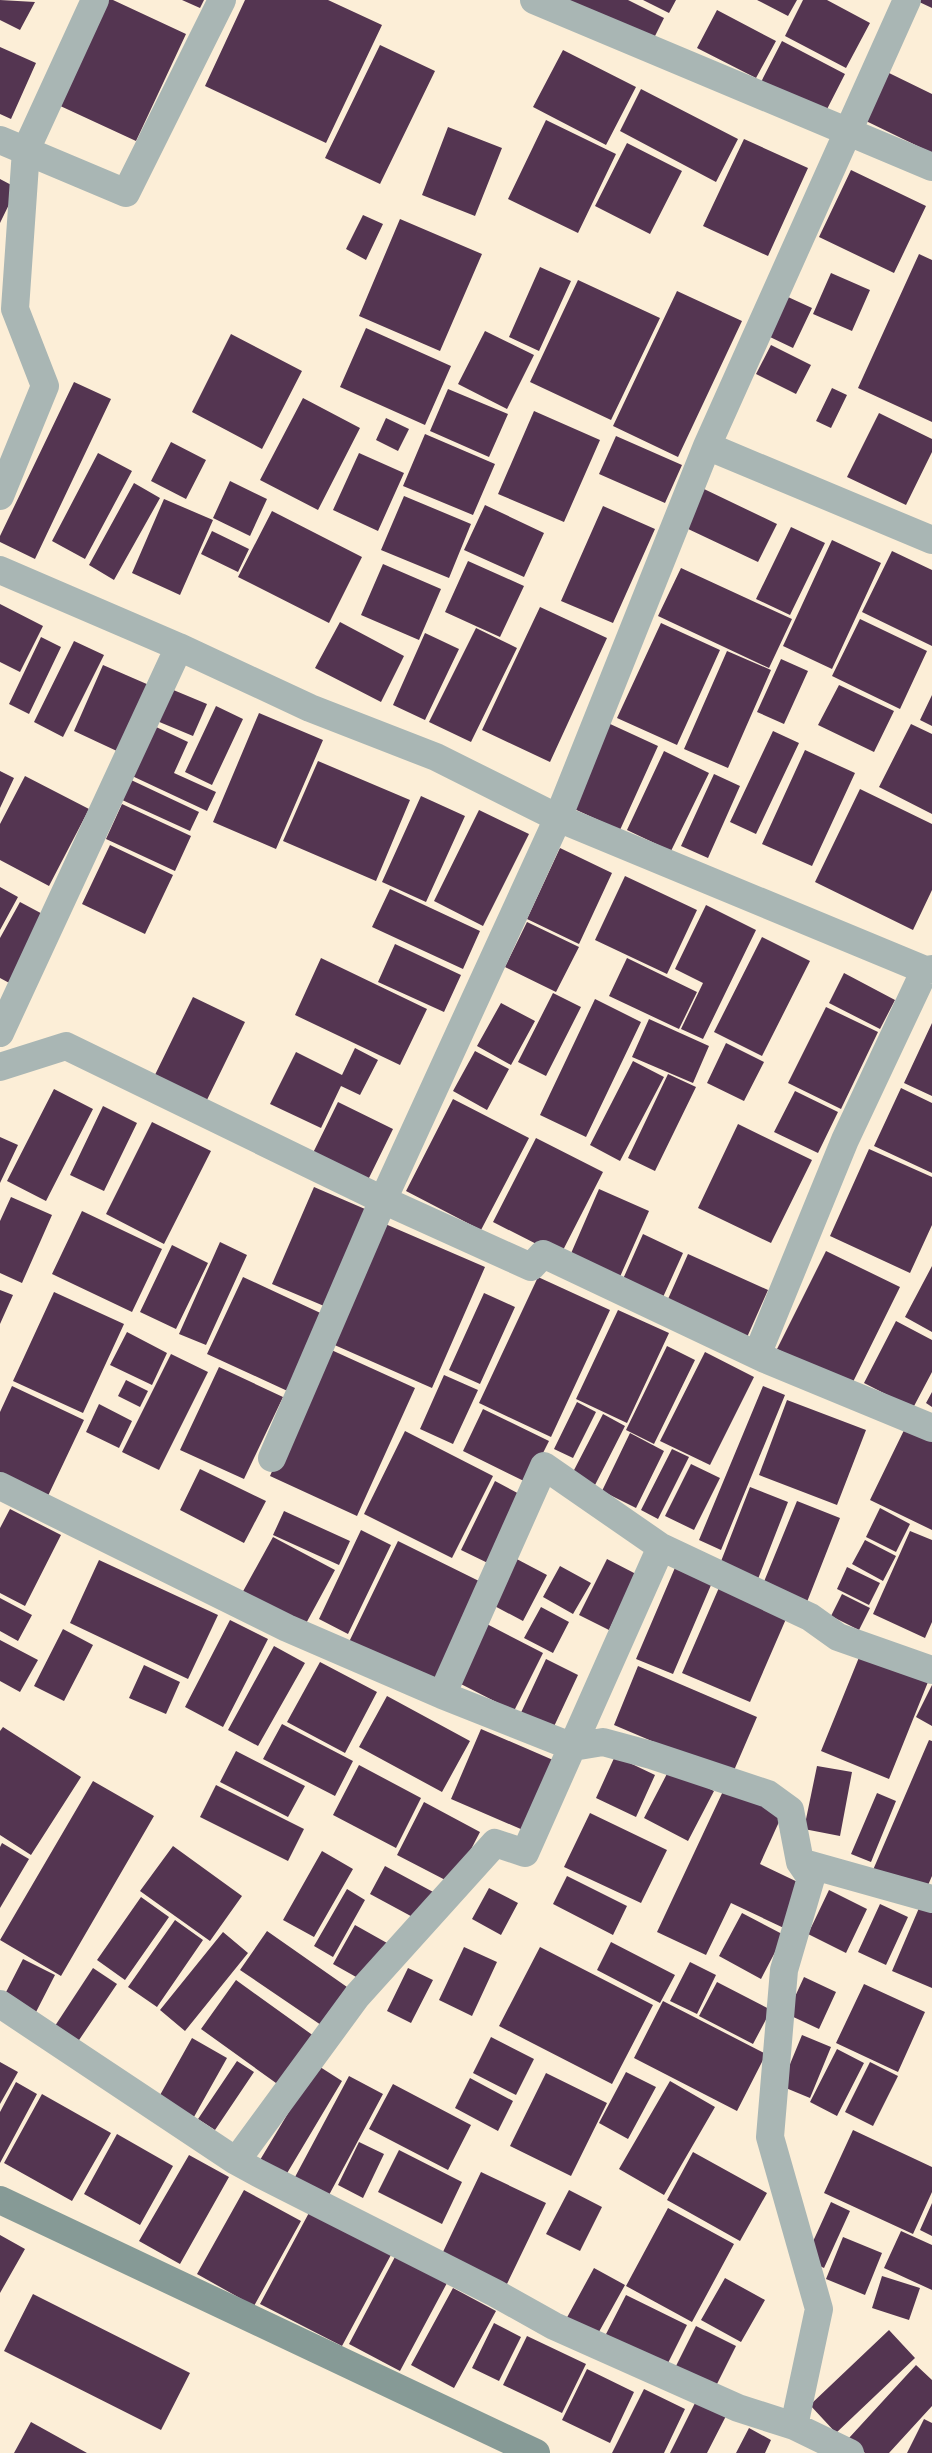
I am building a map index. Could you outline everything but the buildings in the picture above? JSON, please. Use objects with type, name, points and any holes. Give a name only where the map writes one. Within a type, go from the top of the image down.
[{"type":"street","points":[[0,496],[45,386],[15,310],[26,150],[95,0]]},
{"type":"street","points":[[0,140],[126,193],[222,0]]},
{"type":"street","points":[[534,0],[848,130],[932,167]]},
{"type":"street","points":[[272,1458],[383,1200],[558,818],[707,446],[907,0]]},
{"type":"street","points":[[707,446],[932,540]]},
{"type":"street","points":[[0,570],[179,647],[310,708],[436,757],[558,818],[928,970],[846,1140],[757,1355]]},
{"type":"street","points":[[0,1033],[179,647]]},
{"type":"street","points":[[0,1067],[66,1046],[383,1200],[531,1267],[543,1254],[757,1355],[932,1428]]},
{"type":"street","points":[[442,1695],[544,1466],[661,1547],[810,1617],[838,1637],[932,1670]]},
{"type":"street","points":[[0,1486],[287,1628],[442,1695],[573,1747],[603,1742],[650,1755],[768,1794],[790,1810],[800,1862],[811,1878],[784,1970],[770,2137],[819,2309],[794,2426]]},
{"type":"street","points":[[236,2161],[357,1996],[488,1849],[495,1843],[525,1853],[661,1547]]},
{"type":"street","points":[[800,1862],[932,1898]]},
{"type":"street","points":[[0,2004],[236,2161],[495,2293],[554,2326],[738,2408],[794,2426],[850,2453]]},
{"type":"street","points":[[0,2200],[536,2453]]}]
